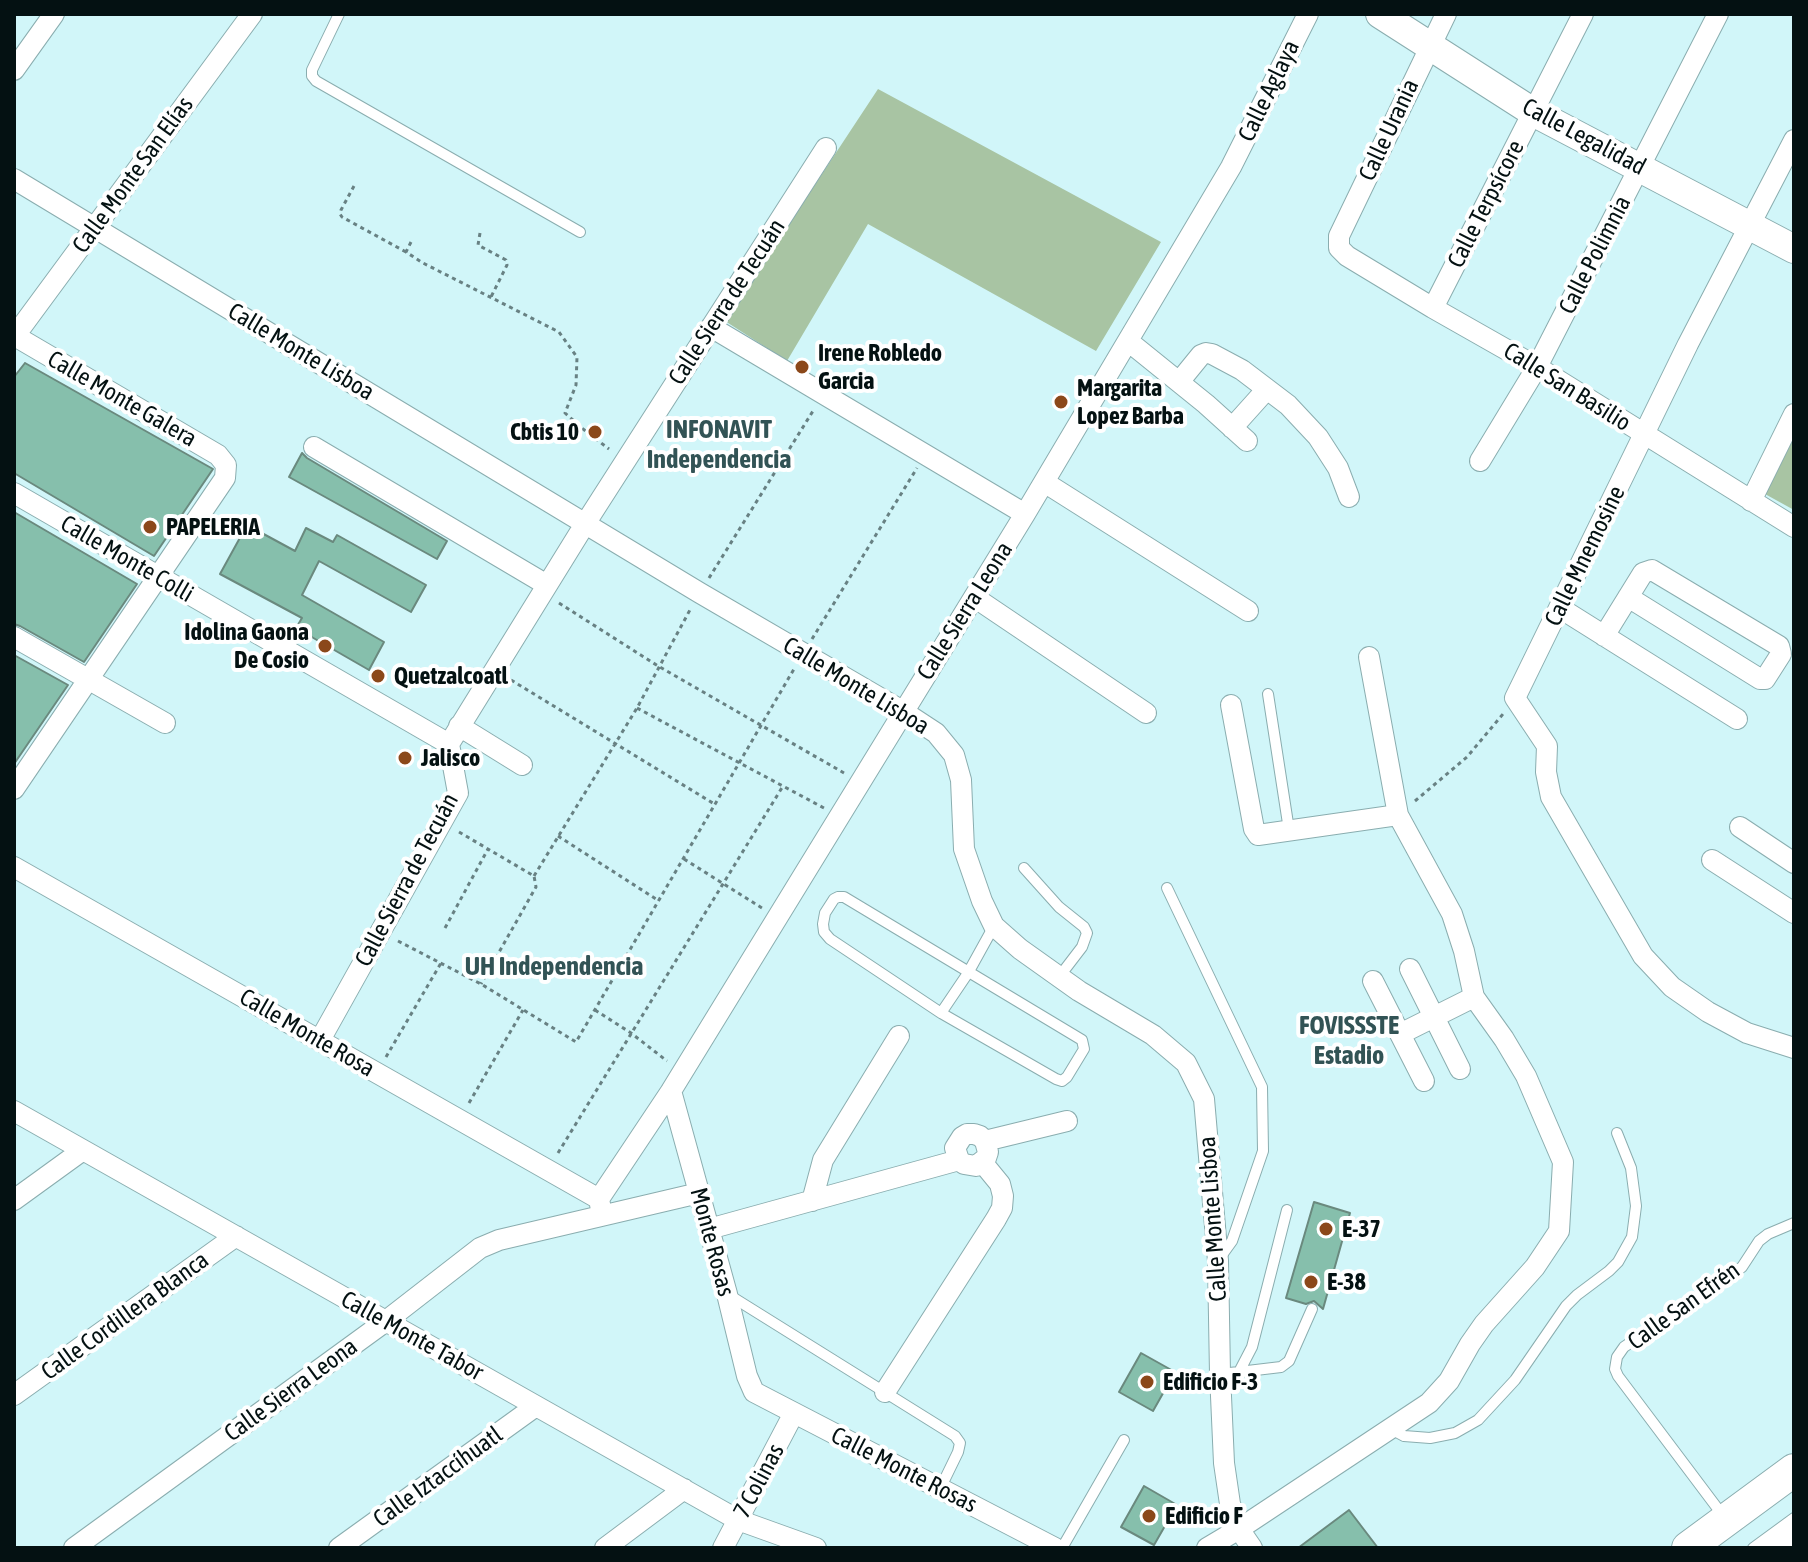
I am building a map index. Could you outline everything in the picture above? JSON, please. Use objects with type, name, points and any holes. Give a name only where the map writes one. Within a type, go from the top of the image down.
[{"type":"main road","points":[[1688,1548],[1794,1470]]},
{"type":"main road","points":[[1778,1548],[1794,1536]]},
{"type":"street","points":[[14,70],[54,14]]},
{"type":"street","name":"Calle Monte San Elías","points":[[14,337],[252,14]]},
{"type":"street","name":"Calle Aglaya","points":[[1231,167],[1308,14]]},
{"type":"street","name":"Calle Legalidad","points":[[1380,14],[1533,112],[1794,249]]},
{"type":"street","name":"Calle Urania","points":[[1339,248],[1339,236],[1446,14]]},
{"type":"street","name":"Calle Terpsícore","points":[[1433,308],[1583,14]]},
{"type":"street","name":"Calle Polimnia","points":[[1480,461],[1537,367],[1718,14]]},
{"type":"street","name":"Calle Mnemosine","points":[[1515,698],[1688,344],[1794,140]]},
{"type":"street","name":"Calle Sierra de Tecuán","points":[[320,1040],[458,793],[454,735],[826,148]]},
{"type":"street","name":"Calle Sierra Leona","points":[[601,1207],[1025,514],[1231,167]]},
{"type":"street","name":"Calle Monte Lisboa","points":[[14,179],[936,733],[954,755],[961,780],[964,849],[994,926],[1020,949],[1079,991],[1153,1035],[1186,1063],[1204,1099],[1229,1373],[1224,1463],[1230,1504],[1239,1529],[1252,1548]]},
{"type":"street","name":"Calle San Basilio","points":[[1339,248],[1347,256],[1537,367],[1794,527]]},
{"type":"street","points":[[711,327],[1025,514]]},
{"type":"street","name":"Calle Monte Galera","points":[[14,337],[218,455],[226,465],[225,478],[158,576]]},
{"type":"street","points":[[1128,341],[1240,434],[1267,389]]},
{"type":"street","points":[[1179,382],[1206,353],[1242,370],[1288,405],[1318,437],[1338,468],[1349,497]]},
{"type":"street","points":[[1751,501],[1794,414]]},
{"type":"street","points":[[314,447],[544,589]]},
{"type":"street","points":[[1044,482],[1248,611]]},
{"type":"street","name":"Calle Monte Colli","points":[[14,493],[158,576],[454,735],[522,765]]},
{"type":"street","points":[[1604,636],[1628,597],[1643,573],[1652,570],[1779,646],[1781,654],[1765,679],[1760,679],[1628,597]]},
{"type":"street","points":[[15,785],[158,576]]},
{"type":"street","points":[[974,597],[1146,713]]},
{"type":"street","points":[[1560,608],[1737,719]]},
{"type":"street","points":[[14,637],[165,723]]},
{"type":"street","points":[[1207,1548],[1429,1403],[1449,1381],[1484,1324],[1535,1267],[1559,1231],[1563,1162],[1526,1076],[1474,997],[1452,914],[1398,815],[1369,657]]},
{"type":"street","points":[[1515,698],[1547,746],[1546,772],[1551,797],[1643,956],[1672,987],[1708,1012],[1747,1033],[1794,1048]]},
{"type":"street","points":[[1231,705],[1254,829],[1258,835],[1398,815]]},
{"type":"street","points":[[1740,827],[1794,863]]},
{"type":"street","points":[[1712,860],[1794,913]]},
{"type":"street","name":"Calle Monte Rosa","points":[[14,867],[548,1170],[601,1207]]},
{"type":"street","points":[[1410,969],[1460,1069]]},
{"type":"street","points":[[1373,981],[1424,1081]]},
{"type":"street","points":[[1400,1034],[1474,997]]},
{"type":"street","points":[[812,1201],[823,1160],[899,1036]]},
{"type":"street","name":"Monte Rosas","points":[[671,1091],[747,1376],[754,1392]]},
{"type":"street","name":"Calle Monte Tabor","points":[[14,1111],[738,1520],[816,1548]]},
{"type":"street","points":[[985,1141],[1067,1121]]},
{"type":"street","points":[[974,1134],[985,1141],[988,1152],[982,1162],[970,1166],[959,1160],[955,1148],[962,1137],[974,1134]]},
{"type":"street","points":[[14,1200],[83,1150]]},
{"type":"street","points":[[709,1229],[959,1160]]},
{"type":"street","points":[[885,1392],[1002,1208],[1000,1184],[982,1162]]},
{"type":"street","name":"Calle Sierra Leona","points":[[74,1548],[386,1321],[480,1248],[601,1207],[699,1193]]},
{"type":"street","name":"Calle Cordillera Blanca","points":[[14,1395],[236,1236]]},
{"type":"street","name":"Calle Monte Rosas","points":[[754,1392],[1055,1548]]},
{"type":"street","name":"Calle Iztaccíhuatl","points":[[339,1548],[536,1406]]},
{"type":"street","name":"7 Colinas","points":[[723,1548],[794,1413]]},
{"type":"street","points":[[605,1548],[684,1489]]},
{"type":"lane","points":[[339,14],[312,70],[316,81],[580,232]]},
{"type":"lane","points":[[1268,694],[1289,830]]},
{"type":"lane","points":[[1024,868],[1087,933],[1082,947],[1059,977]]},
{"type":"lane","points":[[1167,888],[1262,1087],[1263,1151],[1232,1241],[1218,1261]]},
{"type":"lane","points":[[844,897],[1082,1040],[1084,1049],[1062,1081],[941,1013],[830,939],[824,932],[823,924],[825,913],[834,899],[844,897]]},
{"type":"lane","points":[[941,1013],[994,926]]},
{"type":"lane","points":[[1391,1429],[1404,1436],[1430,1438],[1455,1433],[1478,1420],[1515,1380],[1566,1306],[1618,1262],[1632,1237],[1636,1206],[1631,1168],[1617,1133]]},
{"type":"lane","points":[[1229,1373],[1252,1347],[1287,1210]]},
{"type":"lane","name":"Calle San Efrén","points":[[1726,1520],[1618,1376],[1615,1369],[1617,1357],[1624,1347],[1742,1267],[1759,1241],[1768,1234],[1794,1223]]},
{"type":"lane","points":[[727,1294],[955,1436],[960,1443],[940,1489]]},
{"type":"lane","points":[[1229,1373],[1281,1367],[1289,1361],[1312,1309]]},
{"type":"lane","points":[[1062,1548],[1124,1440]]},
{"type":"lane","points":[[1753,1548],[1794,1518]]},
{"type":"path","points":[[354,186],[340,214],[342,217],[423,263],[559,332],[577,357],[576,385],[565,413],[625,461]]},
{"type":"path","points":[[480,233],[478,245],[506,260],[507,265],[491,297]]},
{"type":"path","points":[[406,252],[411,242]]},
{"type":"path","points":[[481,984],[536,887],[534,876],[637,708],[700,593],[824,394]]},
{"type":"path","points":[[381,932],[481,984],[576,1042],[803,652],[926,455]]},
{"type":"path","points":[[544,589],[658,666],[860,782]]},
{"type":"path","points":[[494,670],[716,805]]},
{"type":"path","points":[[1398,815],[1467,757],[1515,698]]},
{"type":"path","points":[[637,708],[840,816]]},
{"type":"path","points":[[548,1170],[783,786]]},
{"type":"path","points":[[442,823],[534,876]]},
{"type":"path","points":[[558,836],[659,901]]},
{"type":"path","points":[[445,928],[488,849]]},
{"type":"path","points":[[684,859],[778,917]]},
{"type":"path","points":[[377,1073],[441,963]]},
{"type":"path","points":[[460,1120],[523,1010]]},
{"type":"path","points":[[595,1010],[683,1072]]},
{"type":"green space","points":[[878,89],[1161,242],[1096,351],[868,224],[787,361],[725,321]]},
{"type":"green space","points":[[1794,433],[1794,510],[1765,494]]},
{"type":"building","points":[[25,363],[213,469],[154,556],[14,473],[14,377]]},
{"type":"building","points":[[302,453],[447,541],[437,559],[289,477]]},
{"type":"building","points":[[14,512],[137,584],[84,662],[14,624]]},
{"type":"building","points":[[247,525],[295,551],[306,528],[333,542],[337,535],[426,585],[411,612],[319,561],[302,595],[384,642],[369,670],[296,628],[302,618],[220,574]]},
{"type":"building","points":[[14,655],[68,685],[14,764]]},
{"type":"building","points":[[1314,1202],[1350,1213],[1323,1309],[1314,1301],[1306,1304],[1286,1298]]},
{"type":"building","name":"Edificio F-3","points":[[1141,1353],[1175,1372],[1153,1411],[1119,1392]]},
{"type":"building","name":"Edificio F","points":[[1144,1486],[1177,1505],[1154,1545],[1121,1527]]},
{"type":"building","points":[[1349,1510],[1378,1548],[1298,1548]]},
{"type":"place","name":"Irene Robledo Garcia","points":[[802,367]]},
{"type":"place","name":"Margarita Lopez Barba","points":[[1061,402]]},
{"type":"place","name":"Cbtis 10","points":[[595,432]]},
{"type":"place","name":"PAPELERIA","points":[[150,527]]},
{"type":"place","name":"Idolina Gaona De Cosio","points":[[325,646]]},
{"type":"place","name":"Quetzalcoatl","points":[[378,676]]},
{"type":"place","name":"Jalisco","points":[[405,758]]},
{"type":"place","name":"E-37","points":[[1326,1229]]},
{"type":"place","name":"E-38","points":[[1311,1282]]},
{"type":"place","name":"Edificio F-3","points":[[1147,1382]]},
{"type":"place","name":"Edificio F","points":[[1149,1516]]},
{"type":"district","name":"INFONAVIT Independencia","points":[[719,445]]},
{"type":"district","name":"UH Independencia","points":[[554,967]]},
{"type":"district","name":"FOVISSSTE Estadio","points":[[1349,1041]]}]
